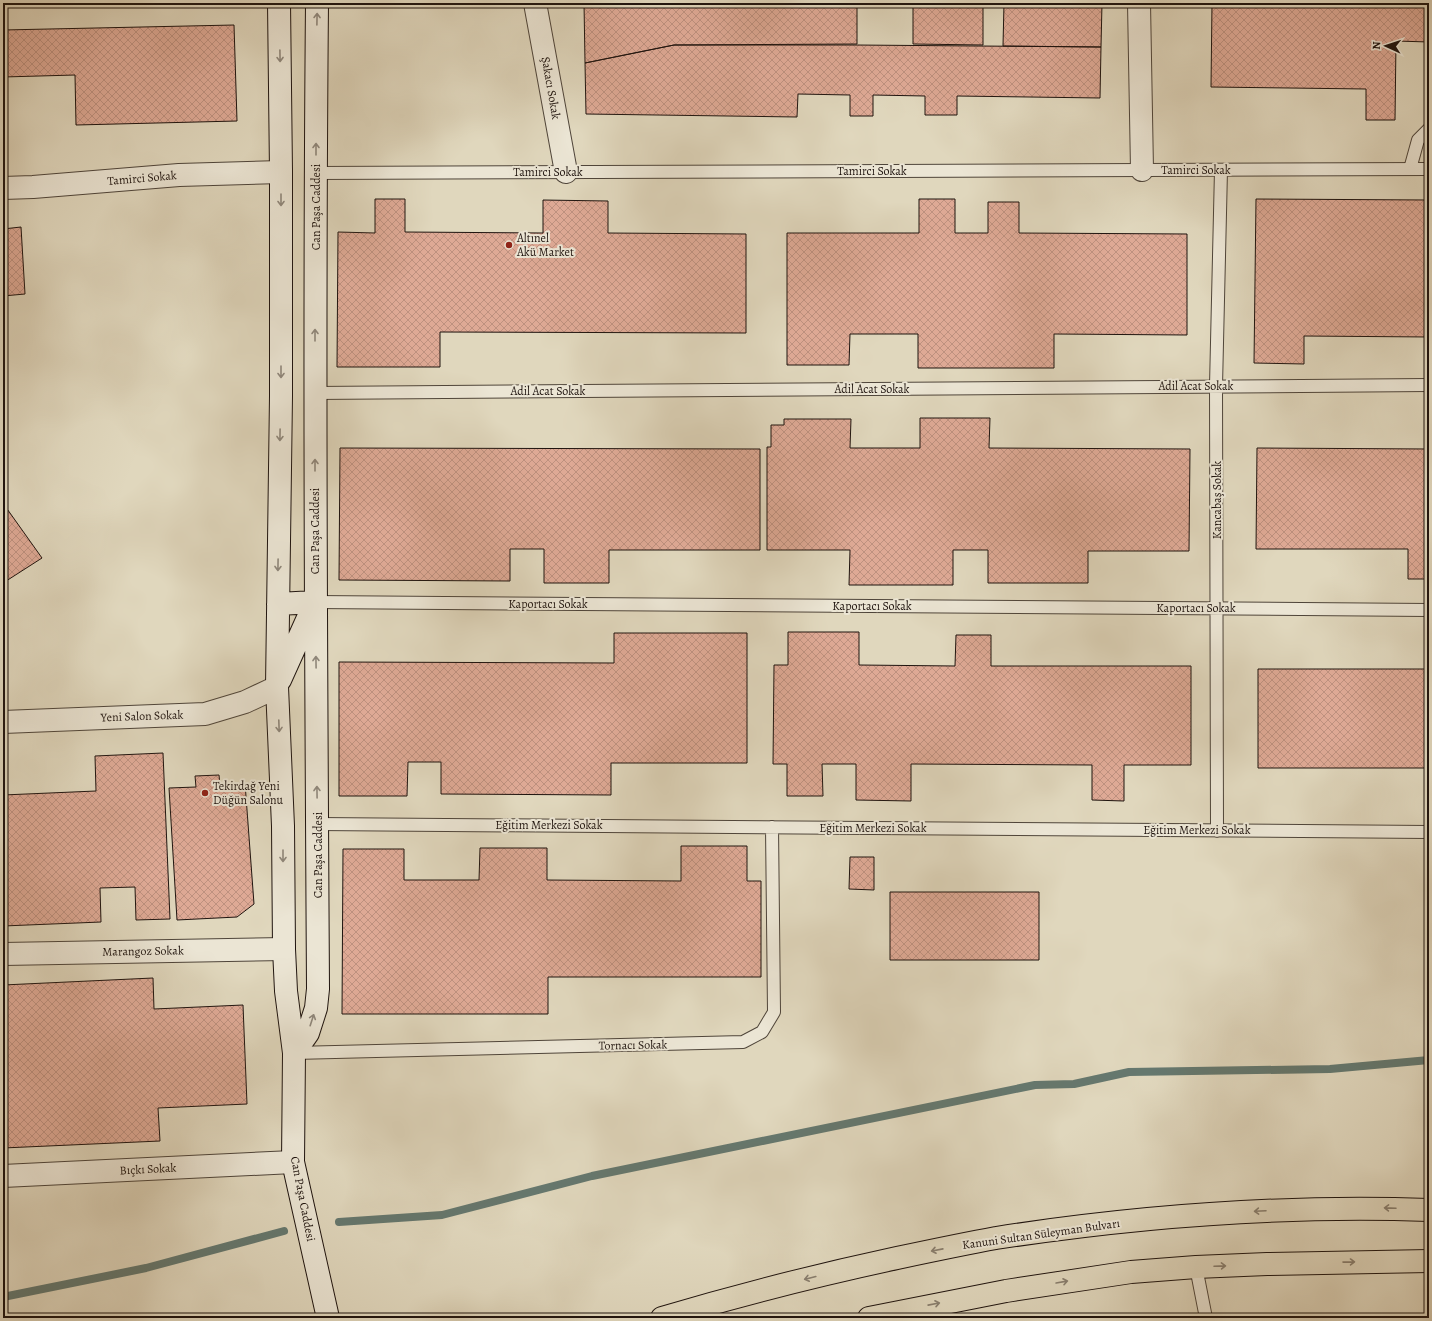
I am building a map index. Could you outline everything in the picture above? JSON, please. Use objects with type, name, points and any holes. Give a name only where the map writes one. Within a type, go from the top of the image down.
[{"type":"highway","name":"Kanuni Sultan Süleyman Bulvarı","points":[[662,1318],[721,1301],[836,1272],[995,1239],[1063,1229],[1177,1216],[1283,1210],[1375,1208],[1429,1210]]},
{"type":"highway","points":[[869,1318],[939,1304],[1131,1272],[1196,1267],[1429,1261]]},
{"type":"street","name":"Can Paşa Caddesi","points":[[280,3],[281,396],[277,687],[283,826],[284,949],[286,991],[294,1053],[293,1162],[328,1318]]},
{"type":"street","name":"Can Paşa Caddesi","points":[[294,1053],[308,1033],[316,1008],[318,989],[315,602],[317,3]]},
{"type":"street","name":"Şakacı Sokak","points":[[535,3],[566,172]]},
{"type":"street","points":[[1140,3],[1142,170]]},
{"type":"street","name":"Tamirci Sokak","points":[[3,188],[33,188],[178,175],[281,172],[316,174]]},
{"type":"street","points":[[281,396],[315,393]]},
{"type":"street","points":[[277,687],[315,602],[278,604]]},
{"type":"street","name":"Yeni Salon Sokak","points":[[3,722],[205,714],[245,702],[277,687]]},
{"type":"street","points":[[283,826],[317,824]]},
{"type":"street","name":"Marangoz Sokak","points":[[3,954],[284,949]]},
{"type":"street","name":"Bıçkı Sokak","points":[[3,1176],[293,1162]]},
{"type":"lane","points":[[1410,169],[1418,140],[1429,129]]},
{"type":"lane","name":"Tamirci Sokak","points":[[316,174],[1429,169]]},
{"type":"lane","name":"Kancabaş Sokak","points":[[1217,831],[1216,386],[1221,170]]},
{"type":"lane","name":"Adil Acat Sokak","points":[[315,393],[1429,385]]},
{"type":"lane","name":"Kaportacı Sokak","points":[[315,602],[1429,610]]},
{"type":"lane","name":"Eğitim Merkezi Sokak","points":[[317,824],[1429,832]]},
{"type":"lane","name":"Tornacı Sokak","points":[[294,1053],[743,1042],[762,1032],[774,1012],[772,827]]},
{"type":"lane","points":[[1196,1267],[1206,1318]]},
{"type":"building","points":[[584,3],[857,3],[857,44],[674,45],[585,63]]},
{"type":"building","points":[[913,3],[983,3],[983,45],[913,44]]},
{"type":"building","points":[[1004,3],[1102,3],[1101,47],[1003,46]]},
{"type":"building","points":[[1212,3],[1429,3],[1429,42],[1396,41],[1395,120],[1366,120],[1366,89],[1211,87]]},
{"type":"building","points":[[234,25],[237,121],[76,125],[75,75],[3,77],[3,30]]},
{"type":"building","points":[[674,45],[1101,47],[1100,98],[957,96],[957,115],[925,115],[925,96],[873,95],[873,116],[850,116],[850,95],[798,94],[797,117],[586,114],[585,63]]},
{"type":"building","points":[[375,199],[405,199],[405,232],[543,233],[543,200],[608,201],[608,233],[746,234],[746,333],[440,332],[440,367],[337,367],[338,232],[375,233]]},
{"type":"building","points":[[919,199],[955,199],[955,233],[988,233],[988,202],[1019,202],[1019,233],[1187,234],[1187,335],[1054,334],[1054,368],[918,368],[918,334],[850,334],[849,365],[787,365],[787,233],[919,233]]},
{"type":"building","points":[[1256,199],[1429,200],[1429,337],[1304,336],[1304,364],[1254,363]]},
{"type":"building","points":[[21,227],[25,294],[3,296],[3,229]]},
{"type":"building","points":[[920,418],[990,418],[989,448],[1190,449],[1189,551],[1088,551],[1088,583],[988,583],[988,550],[953,550],[953,585],[849,585],[850,550],[767,550],[767,447],[771,447],[771,425],[784,425],[784,419],[851,419],[850,448],[920,448]]},
{"type":"building","points":[[340,448],[760,449],[760,550],[609,550],[609,583],[544,583],[544,549],[510,549],[510,581],[339,580]]},
{"type":"building","points":[[1257,448],[1429,449],[1429,579],[1408,579],[1408,549],[1256,549]]},
{"type":"building","points":[[5,506],[42,558],[3,583],[3,508]]},
{"type":"building","points":[[788,632],[859,632],[859,665],[955,666],[956,635],[991,635],[991,666],[1191,666],[1191,765],[1124,765],[1124,801],[1092,800],[1092,765],[911,764],[911,801],[856,800],[856,764],[822,764],[823,796],[787,796],[787,764],[773,764],[774,665],[788,665]]},
{"type":"building","points":[[614,633],[747,633],[747,763],[611,763],[611,795],[441,794],[441,762],[408,762],[407,796],[339,796],[339,662],[614,663]]},
{"type":"building","points":[[1258,669],[1429,669],[1429,768],[1258,768]]},
{"type":"building","points":[[163,753],[170,919],[136,920],[135,887],[100,888],[101,922],[3,926],[3,795],[96,791],[95,756]]},
{"type":"building","points":[[219,775],[220,785],[245,783],[254,904],[237,917],[177,920],[169,788],[196,787],[195,776]]},
{"type":"building","points":[[681,846],[747,846],[747,881],[761,881],[761,977],[548,977],[548,1014],[342,1014],[343,849],[404,849],[404,880],[479,880],[480,848],[547,848],[547,880],[681,881]]},
{"type":"building","points":[[850,857],[874,857],[874,890],[849,889]]},
{"type":"building","points":[[890,892],[1039,892],[1039,960],[890,960]]},
{"type":"building","points":[[153,978],[154,1009],[243,1005],[247,1104],[158,1108],[160,1141],[3,1148],[3,985]]},
{"type":"waterway","points":[[339,1222],[442,1215],[592,1176],[1035,1085],[1074,1084],[1129,1072],[1330,1069],[1429,1060]]},
{"type":"waterway","points":[[3,1297],[146,1268],[284,1231]]},
{"type":"place","name":"Altınel Akü Market","points":[[509,245]]},
{"type":"place","name":"Tekirdağ Yeni Düğün Salonu","points":[[205,793]]}]
